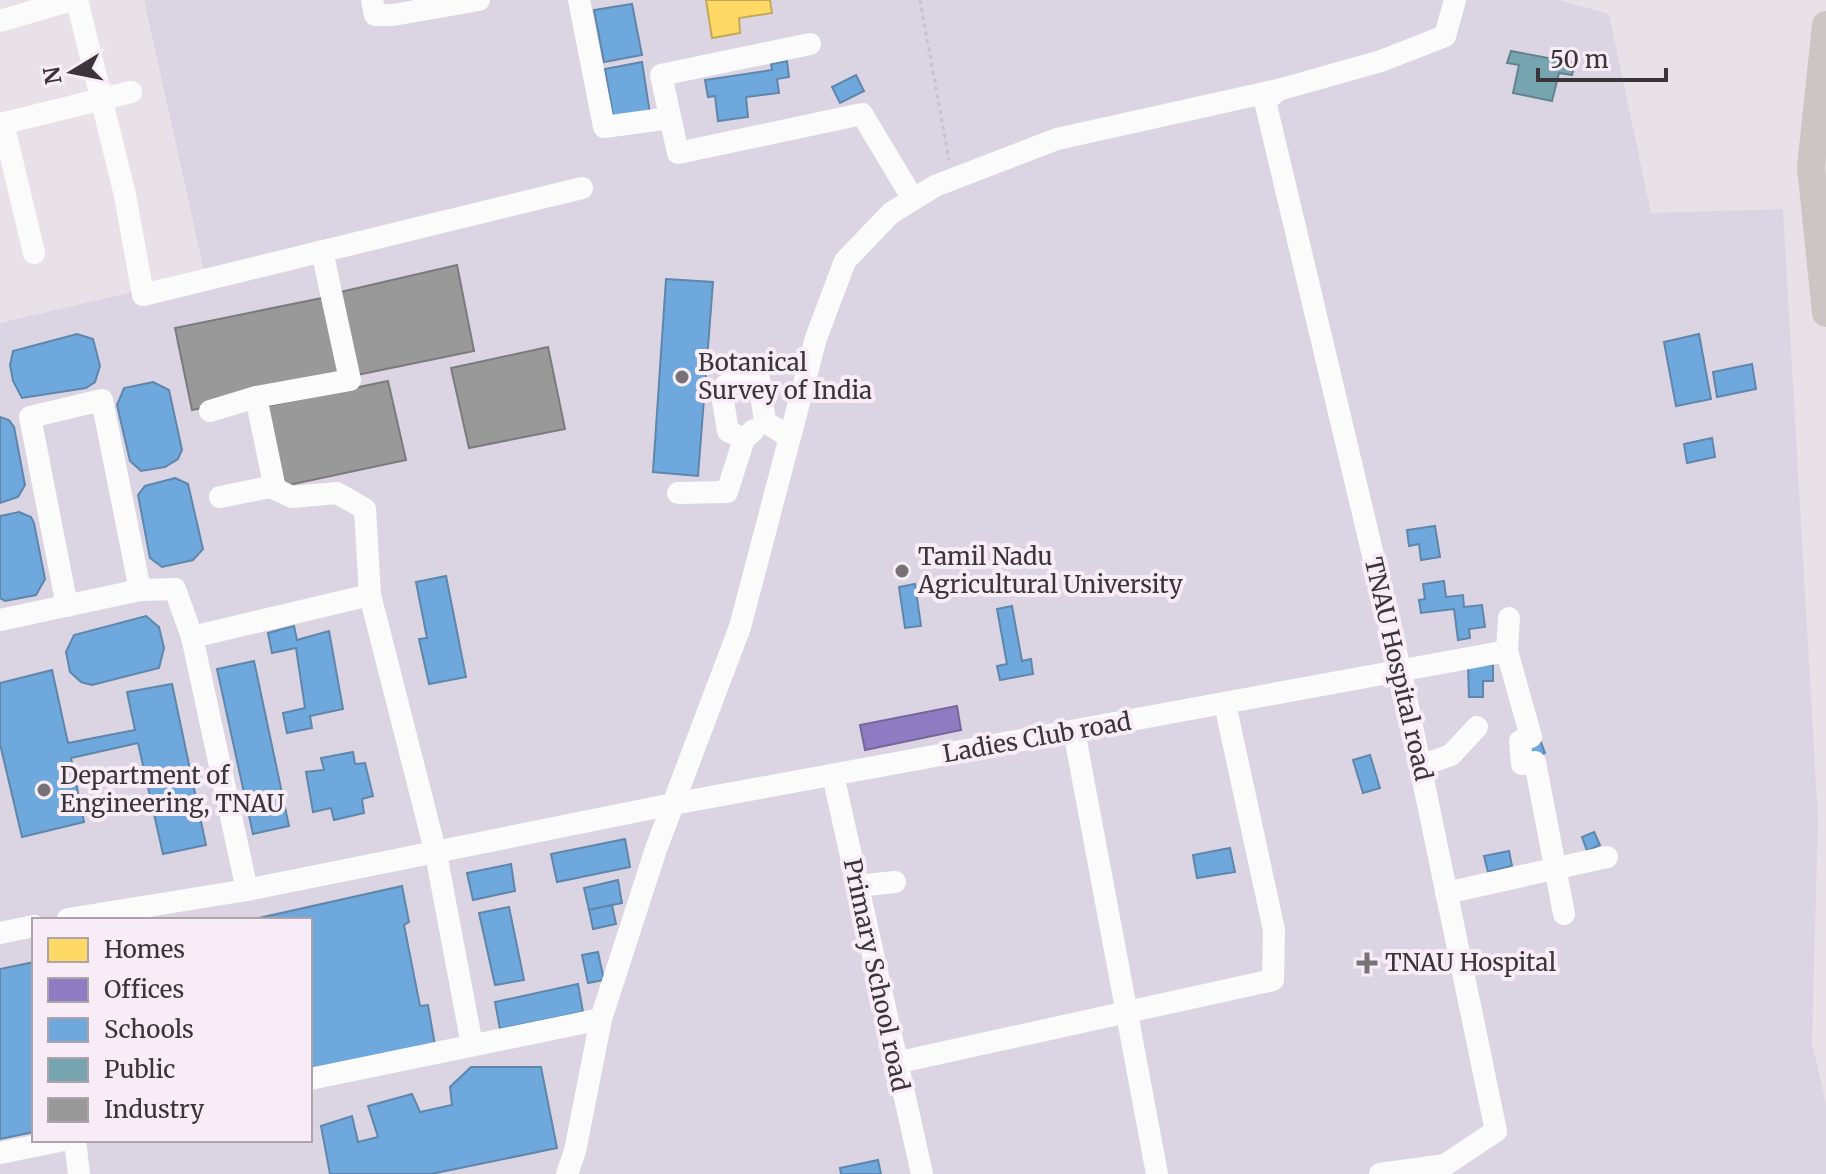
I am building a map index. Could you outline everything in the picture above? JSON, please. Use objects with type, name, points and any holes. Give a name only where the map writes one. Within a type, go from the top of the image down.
[{"type":"main road","points":[[1826,25],[1811,167],[1826,313]]},
{"type":"street","points":[[0,21],[74,0],[125,195],[143,295],[582,188]]},
{"type":"street","points":[[372,0],[375,15],[393,15],[479,0]]},
{"type":"street","points":[[579,0],[604,127],[670,118]]},
{"type":"street","points":[[567,1174],[575,1151],[601,1019],[673,804],[740,627],[816,338],[845,261],[891,213],[953,179],[1057,139],[1278,90],[1381,61],[1445,36],[1455,0]]},
{"type":"street","points":[[810,44],[661,75],[678,153],[862,114],[892,158],[913,199]]},
{"type":"street","name":"TNAU Hospital road","points":[[1278,90],[1265,101],[1400,669],[1496,1131],[1445,1170],[1380,1174]]},
{"type":"street","points":[[34,253],[1,124],[131,92]]},
{"type":"street","points":[[210,411],[256,397],[350,380],[322,251]]},
{"type":"street","points":[[744,439],[728,431],[723,401],[725,386],[749,376],[759,378],[765,422]]},
{"type":"street","points":[[256,397],[275,486]]},
{"type":"street","points":[[67,606],[30,417],[102,400],[140,590]]},
{"type":"street","points":[[765,422],[790,437]]},
{"type":"street","points":[[678,493],[727,492],[744,439],[765,422]]},
{"type":"street","points":[[220,497],[275,486],[292,497],[337,493],[365,509],[370,595],[436,854],[472,1045]]},
{"type":"street","points":[[0,620],[140,590],[175,589],[192,637],[247,890]]},
{"type":"street","points":[[192,637],[370,595]]},
{"type":"street","points":[[1509,618],[1507,651],[1531,737],[1520,741],[1522,764],[1535,762],[1564,914]]},
{"type":"street","name":"Ladies Club road","points":[[78,918],[247,890],[673,804],[1507,651]]},
{"type":"street","points":[[895,1063],[1273,980],[1274,930],[1225,704]]},
{"type":"street","points":[[1420,766],[1451,755],[1477,727]]},
{"type":"street","points":[[1074,731],[1157,1174]]},
{"type":"street","name":"Primary School road","points":[[833,775],[922,1174]]},
{"type":"street","points":[[1446,893],[1607,857]]},
{"type":"street","points":[[857,886],[895,882]]},
{"type":"street","points":[[0,933],[32,926]]},
{"type":"street","points":[[312,1079],[601,1019]]},
{"type":"street","points":[[0,1153],[54,1142]]},
{"type":"street","points":[[75,1142],[79,1174]]},
{"type":"path","points":[[920,0],[953,179]]},
{"type":"shaded area","name":"Tamil Nadu Agricultural University","points":[[144,0],[1559,0],[1609,14],[1651,213],[1783,209],[1818,819],[1812,1043],[1826,1104],[1826,1174],[0,1174],[0,323],[205,275]]},
{"type":"building: Homes","points":[[706,0],[770,0],[772,13],[739,18],[740,33],[712,38]]},
{"type":"building: Offices","points":[[957,706],[961,730],[865,750],[860,725]]},
{"type":"building: Schools","points":[[632,4],[642,55],[604,62],[594,10]]},
{"type":"building: Schools","points":[[787,61],[789,77],[777,79],[779,93],[746,97],[748,117],[718,121],[715,96],[708,97],[705,80],[772,70],[771,64]]},
{"type":"building: Schools","points":[[642,62],[650,114],[614,121],[605,69]]},
{"type":"building: Schools","points":[[856,75],[864,91],[840,103],[832,87]]},
{"type":"building: Schools","name":"Botanical Survey of India","points":[[666,279],[713,282],[698,476],[653,472]]},
{"type":"building: Schools","points":[[77,334],[93,339],[100,366],[95,382],[86,388],[22,398],[13,381],[10,365],[13,351]]},
{"type":"building: Schools","points":[[1699,334],[1711,399],[1676,406],[1664,342]]},
{"type":"building: Schools","points":[[1752,364],[1756,389],[1717,397],[1713,372]]},
{"type":"building: Schools","points":[[153,382],[169,390],[182,450],[178,459],[165,467],[141,471],[130,461],[117,405],[124,388]]},
{"type":"building: Schools","points":[[0,417],[9,420],[14,427],[25,485],[18,497],[0,503]]},
{"type":"building: Schools","points":[[1712,438],[1715,457],[1687,463],[1684,444]]},
{"type":"building: Schools","points":[[175,478],[188,484],[203,549],[193,560],[162,567],[150,558],[138,495],[145,486]]},
{"type":"building: Schools","points":[[19,512],[31,517],[34,523],[45,579],[36,595],[5,601],[0,598],[0,516]]},
{"type":"building: Schools","points":[[1435,526],[1440,557],[1421,560],[1419,544],[1409,546],[1407,530]]},
{"type":"building: Schools","points":[[446,576],[466,677],[429,684],[419,639],[427,638],[416,582]]},
{"type":"building: Schools","points":[[1444,581],[1446,597],[1463,595],[1464,607],[1482,605],[1485,627],[1469,629],[1470,638],[1458,640],[1454,609],[1421,613],[1419,600],[1425,599],[1423,584]]},
{"type":"building: Schools","points":[[915,584],[921,626],[905,628],[899,587]]},
{"type":"building: Schools","points":[[1012,606],[1022,661],[1031,659],[1033,674],[1000,680],[997,666],[1007,664],[997,609]]},
{"type":"building: Schools","points":[[146,616],[159,627],[164,648],[159,668],[92,685],[81,682],[70,672],[66,652],[74,635]]},
{"type":"building: Schools","points":[[294,626],[297,640],[329,631],[343,709],[310,716],[312,728],[287,733],[283,713],[305,708],[296,648],[272,653],[268,633]]},
{"type":"building: Schools","points":[[254,661],[289,826],[253,834],[217,669]]},
{"type":"building: Schools","points":[[1468,665],[1493,665],[1493,681],[1483,681],[1483,697],[1469,697]]},
{"type":"building: Schools","name":"Department of Engineering, TNAU","points":[[52,670],[68,743],[135,730],[127,692],[172,684],[206,845],[163,854],[138,743],[71,758],[84,822],[22,837],[0,744],[0,683]]},
{"type":"building: Schools","points":[[1541,742],[1545,753],[1529,760],[1524,749]]},
{"type":"building: Schools","points":[[353,752],[355,764],[365,763],[373,796],[362,799],[364,813],[334,820],[331,808],[313,812],[306,772],[324,770],[321,758]]},
{"type":"building: Schools","points":[[1370,755],[1380,788],[1363,793],[1353,760]]},
{"type":"building: Schools","points":[[1594,832],[1600,845],[1587,851],[1582,837]]},
{"type":"building: Schools","points":[[625,839],[630,867],[557,882],[551,854]]},
{"type":"building: Schools","points":[[1230,848],[1235,872],[1197,878],[1193,855]]},
{"type":"building: Schools","points":[[1509,851],[1512,866],[1488,872],[1484,856]]},
{"type":"building: Schools","points":[[511,864],[515,891],[473,900],[467,873]]},
{"type":"building: Schools","points":[[618,880],[622,903],[589,910],[584,888]]},
{"type":"building: Schools","points":[[402,886],[409,922],[404,925],[420,1006],[428,1005],[435,1045],[312,1070],[312,918],[259,918]]},
{"type":"building: Schools","points":[[612,905],[616,924],[593,929],[589,910]]},
{"type":"building: Schools","points":[[509,907],[524,980],[495,985],[479,913]]},
{"type":"building: Schools","points":[[598,952],[604,980],[588,983],[582,955]]},
{"type":"building: Schools","points":[[32,962],[32,1132],[0,1139],[0,969]]},
{"type":"building: Schools","points":[[578,984],[583,1012],[500,1029],[495,1002]]},
{"type":"building: Schools","points":[[471,1067],[541,1067],[557,1148],[431,1174],[330,1174],[321,1126],[352,1116],[358,1142],[378,1137],[368,1106],[412,1094],[420,1112],[452,1105],[450,1087]]},
{"type":"building: Schools","points":[[878,1160],[881,1174],[841,1174],[840,1168]]},
{"type":"building: Public","points":[[1511,51],[1575,63],[1572,75],[1559,73],[1552,101],[1513,93],[1519,65],[1507,63]]},
{"type":"building: Industry","points":[[457,265],[474,351],[352,376],[336,293]]},
{"type":"building: Industry","points":[[327,297],[344,377],[192,410],[175,328]]},
{"type":"building: Industry","points":[[548,347],[565,429],[469,448],[451,368]]},
{"type":"building: Industry","points":[[388,381],[406,460],[279,487],[263,407]]},
{"type":"place","name":"Botanical Survey of India","points":[[682,377]]},
{"type":"place","name":"Tamil Nadu Agricultural University","points":[[902,571]]},
{"type":"place","name":"Department of Engineering, TNAU","points":[[44,790]]},
{"type":"place","name":"TNAU Hospital","points":[[1367,963]]}]
